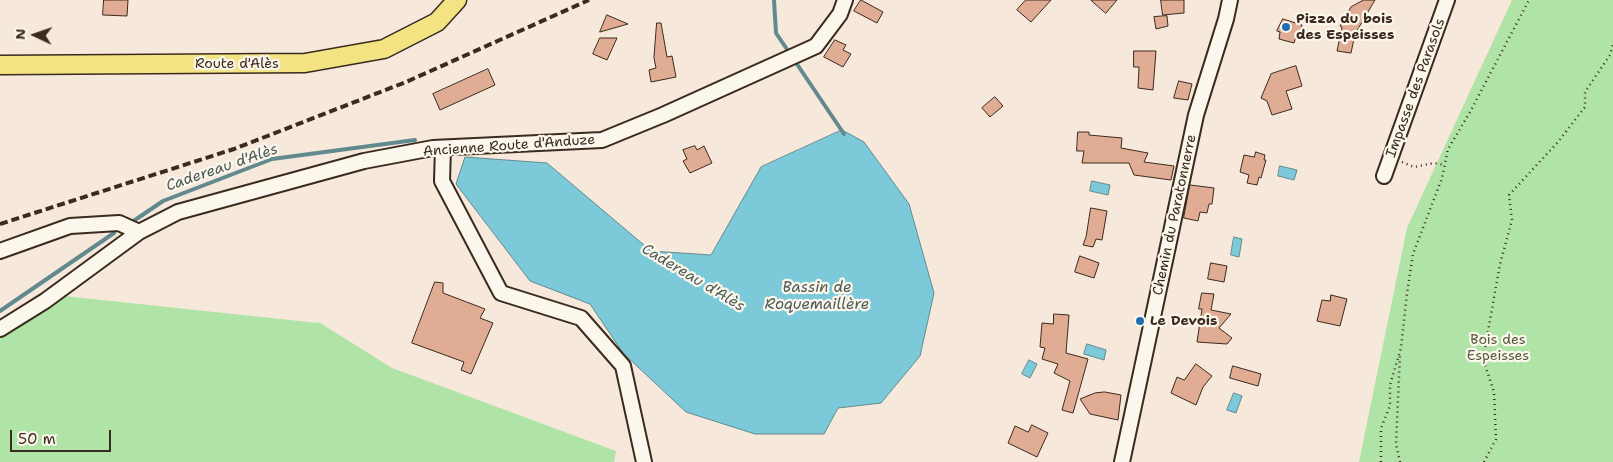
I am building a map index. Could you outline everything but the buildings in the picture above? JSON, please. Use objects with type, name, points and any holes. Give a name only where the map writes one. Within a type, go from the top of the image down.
[{"type":"main road","name":"Route d'Alès","points":[[0,65],[305,63],[384,49],[437,22],[457,0]]},
{"type":"street","name":"Ancienne Route d'Anduze","points":[[0,329],[45,302],[139,232],[178,212],[364,161],[443,148],[602,140],[663,115],[816,46],[840,14],[845,0]]},
{"type":"street","name":"Chemin du Paratonnerre","points":[[1122,462],[1196,115],[1226,19],[1230,0]]},
{"type":"street","name":"Impasse des Parasols","points":[[1384,176],[1447,0]]},
{"type":"street","points":[[443,148],[442,181],[501,294],[581,318],[622,366],[644,462]]},
{"type":"street","points":[[0,251],[70,226],[119,223],[139,232]]},
{"type":"path","points":[[1400,462],[1396,444],[1401,348],[1407,293],[1414,254],[1442,178],[1448,149],[1470,112],[1529,0]]},
{"type":"path","points":[[1484,462],[1496,439],[1494,392],[1483,359],[1500,264],[1512,220],[1509,195],[1558,142],[1584,108],[1585,92],[1610,55],[1613,44]]},
{"type":"path","points":[[1391,158],[1414,167],[1434,163],[1445,165]]},
{"type":"path","points":[[1381,462],[1381,428],[1390,406],[1390,385],[1401,348]]},
{"type":"green space","name":"Bois des Espeisses","points":[[1512,0],[1613,0],[1613,462],[1359,462],[1407,228]]},
{"type":"green space","points":[[64,296],[318,323],[317,321],[392,368],[616,451],[614,462],[0,462],[0,337]]},
{"type":"water","name":"Bassin de Roquemaillère","points":[[842,130],[864,142],[909,204],[934,293],[920,356],[881,403],[838,408],[824,434],[755,434],[686,412],[623,353],[590,304],[530,281],[456,184],[465,157],[547,163],[651,251],[711,255],[761,167]]},
{"type":"water","points":[[1280,166],[1297,170],[1294,180],[1278,176]]},
{"type":"water","points":[[1092,181],[1110,185],[1108,195],[1090,191]]},
{"type":"water","points":[[1234,237],[1242,239],[1239,257],[1231,255]]},
{"type":"water","points":[[1087,344],[1106,350],[1104,360],[1084,354]]},
{"type":"water","points":[[1029,360],[1037,364],[1030,378],[1022,374]]},
{"type":"water","points":[[1234,393],[1242,396],[1236,413],[1227,410]]},
{"type":"waterway","name":"Cadereau d'Alès","points":[[774,0],[776,33],[844,134]]},
{"type":"waterway","name":"Cadereau d'Alès","points":[[132,222],[163,201],[272,159],[415,140]]},
{"type":"waterway","name":"Cadereau d'Alès","points":[[0,311],[114,233]]},
{"type":"railway","points":[[0,224],[234,149],[406,82],[589,0]]},
{"type":"place","name":"Pizza du bois des Espeisses","points":[[1286,27]]},
{"type":"place","name":"Le Devois","points":[[1140,321]]}]
